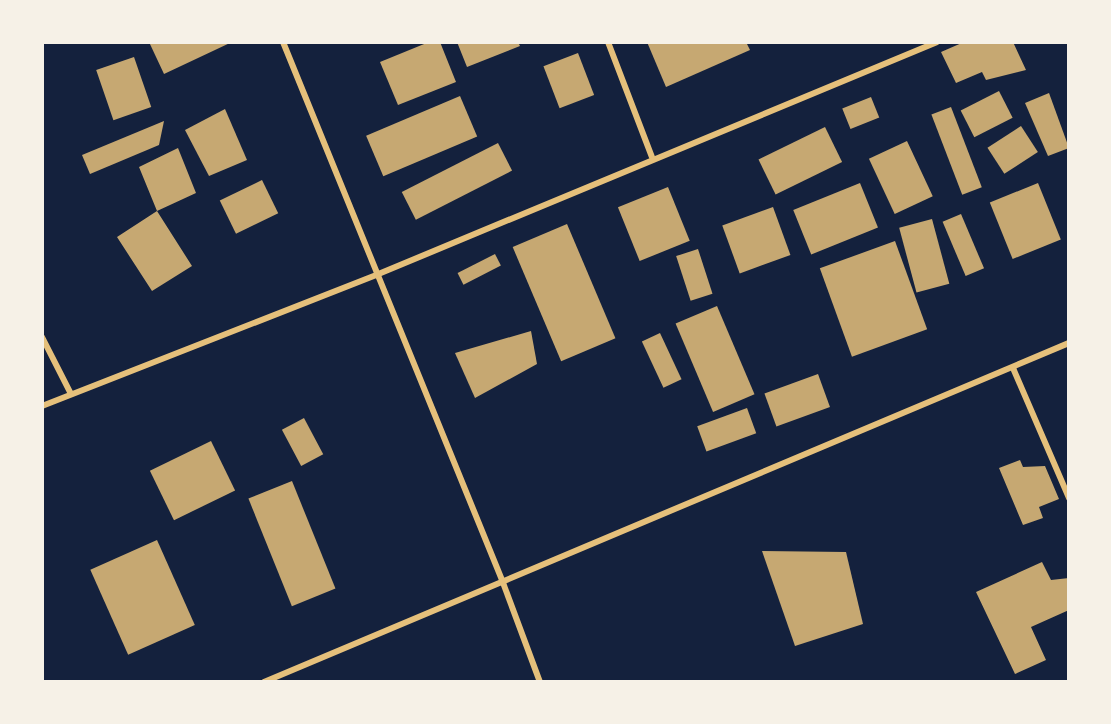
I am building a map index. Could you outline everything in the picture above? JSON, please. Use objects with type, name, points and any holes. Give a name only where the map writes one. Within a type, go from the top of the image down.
[{"type":"street","points":[[283,42],[502,580],[540,682]]},
{"type":"street","points":[[608,42],[652,157]]},
{"type":"street","points":[[42,406],[376,274],[652,157],[937,42]]},
{"type":"street","points":[[42,337],[71,394]]},
{"type":"street","points":[[264,682],[1069,343]]},
{"type":"street","points":[[1013,368],[1069,498]]},
{"type":"building","points":[[149,42],[232,42],[164,74]]},
{"type":"building","points":[[429,42],[440,42],[456,82],[398,105],[380,62]]},
{"type":"building","points":[[457,42],[518,42],[520,46],[467,67]]},
{"type":"building","points":[[647,42],[746,42],[750,50],[666,87]]},
{"type":"building","points":[[964,42],[1013,42],[1026,70],[986,80],[982,72],[956,83],[941,52]]},
{"type":"building","points":[[578,53],[594,95],[560,108],[543,66]]},
{"type":"building","points":[[134,57],[151,107],[113,120],[96,70]]},
{"type":"building","points":[[999,91],[1013,118],[974,137],[961,111]]},
{"type":"building","points":[[1049,93],[1069,148],[1048,156],[1025,103]]},
{"type":"building","points":[[460,96],[477,137],[383,176],[366,136]]},
{"type":"building","points":[[871,97],[879,117],[850,129],[842,109]]},
{"type":"building","points":[[951,107],[982,187],[962,195],[931,115]]},
{"type":"building","points":[[225,109],[247,160],[209,176],[185,130]]},
{"type":"building","points":[[164,121],[159,145],[90,174],[82,155]]},
{"type":"building","points":[[1021,126],[1038,152],[1004,174],[987,148]]},
{"type":"building","points":[[825,127],[842,162],[776,194],[758,159]]},
{"type":"building","points":[[907,141],[933,196],[895,214],[869,159]]},
{"type":"building","points":[[498,143],[512,171],[416,220],[402,192]]},
{"type":"building","points":[[178,148],[196,193],[157,211],[139,167]]},
{"type":"building","points":[[262,180],[278,213],[236,234],[220,201]]},
{"type":"building","points":[[860,183],[878,228],[811,254],[793,210]]},
{"type":"building","points":[[1038,183],[1061,240],[1013,259],[990,202]]},
{"type":"building","points":[[668,187],[690,241],[640,261],[618,207]]},
{"type":"building","points":[[773,207],[790,255],[740,273],[722,225]]},
{"type":"building","points":[[157,211],[192,266],[152,291],[117,237]]},
{"type":"building","points":[[961,214],[984,268],[966,276],[943,222]]},
{"type":"building","points":[[932,219],[949,284],[916,293],[899,228]]},
{"type":"building","points":[[567,224],[615,338],[561,361],[513,247]]},
{"type":"building","points":[[895,241],[927,329],[852,357],[820,268]]},
{"type":"building","points":[[698,249],[713,294],[691,301],[676,256]]},
{"type":"building","points":[[495,254],[501,266],[463,285],[458,273]]},
{"type":"building","points":[[717,306],[755,394],[713,412],[676,324]]},
{"type":"building","points":[[531,331],[537,364],[475,398],[455,353]]},
{"type":"building","points":[[660,333],[682,379],[663,388],[642,341]]},
{"type":"building","points":[[818,374],[830,407],[776,426],[764,393]]},
{"type":"building","points":[[747,408],[756,433],[706,451],[697,426]]},
{"type":"building","points":[[304,418],[323,454],[301,466],[282,430]]},
{"type":"building","points":[[211,441],[235,490],[174,520],[150,471]]},
{"type":"building","points":[[1020,460],[1023,467],[1045,466],[1059,499],[1039,507],[1043,518],[1023,525],[999,468]]},
{"type":"building","points":[[292,481],[335,589],[292,606],[248,499]]},
{"type":"building","points":[[157,540],[195,625],[128,655],[90,570]]},
{"type":"building","points":[[762,551],[846,552],[863,624],[795,646]]},
{"type":"building","points":[[1042,562],[1051,580],[1069,578],[1069,610],[1031,627],[1046,660],[1015,674],[976,592]]}]
